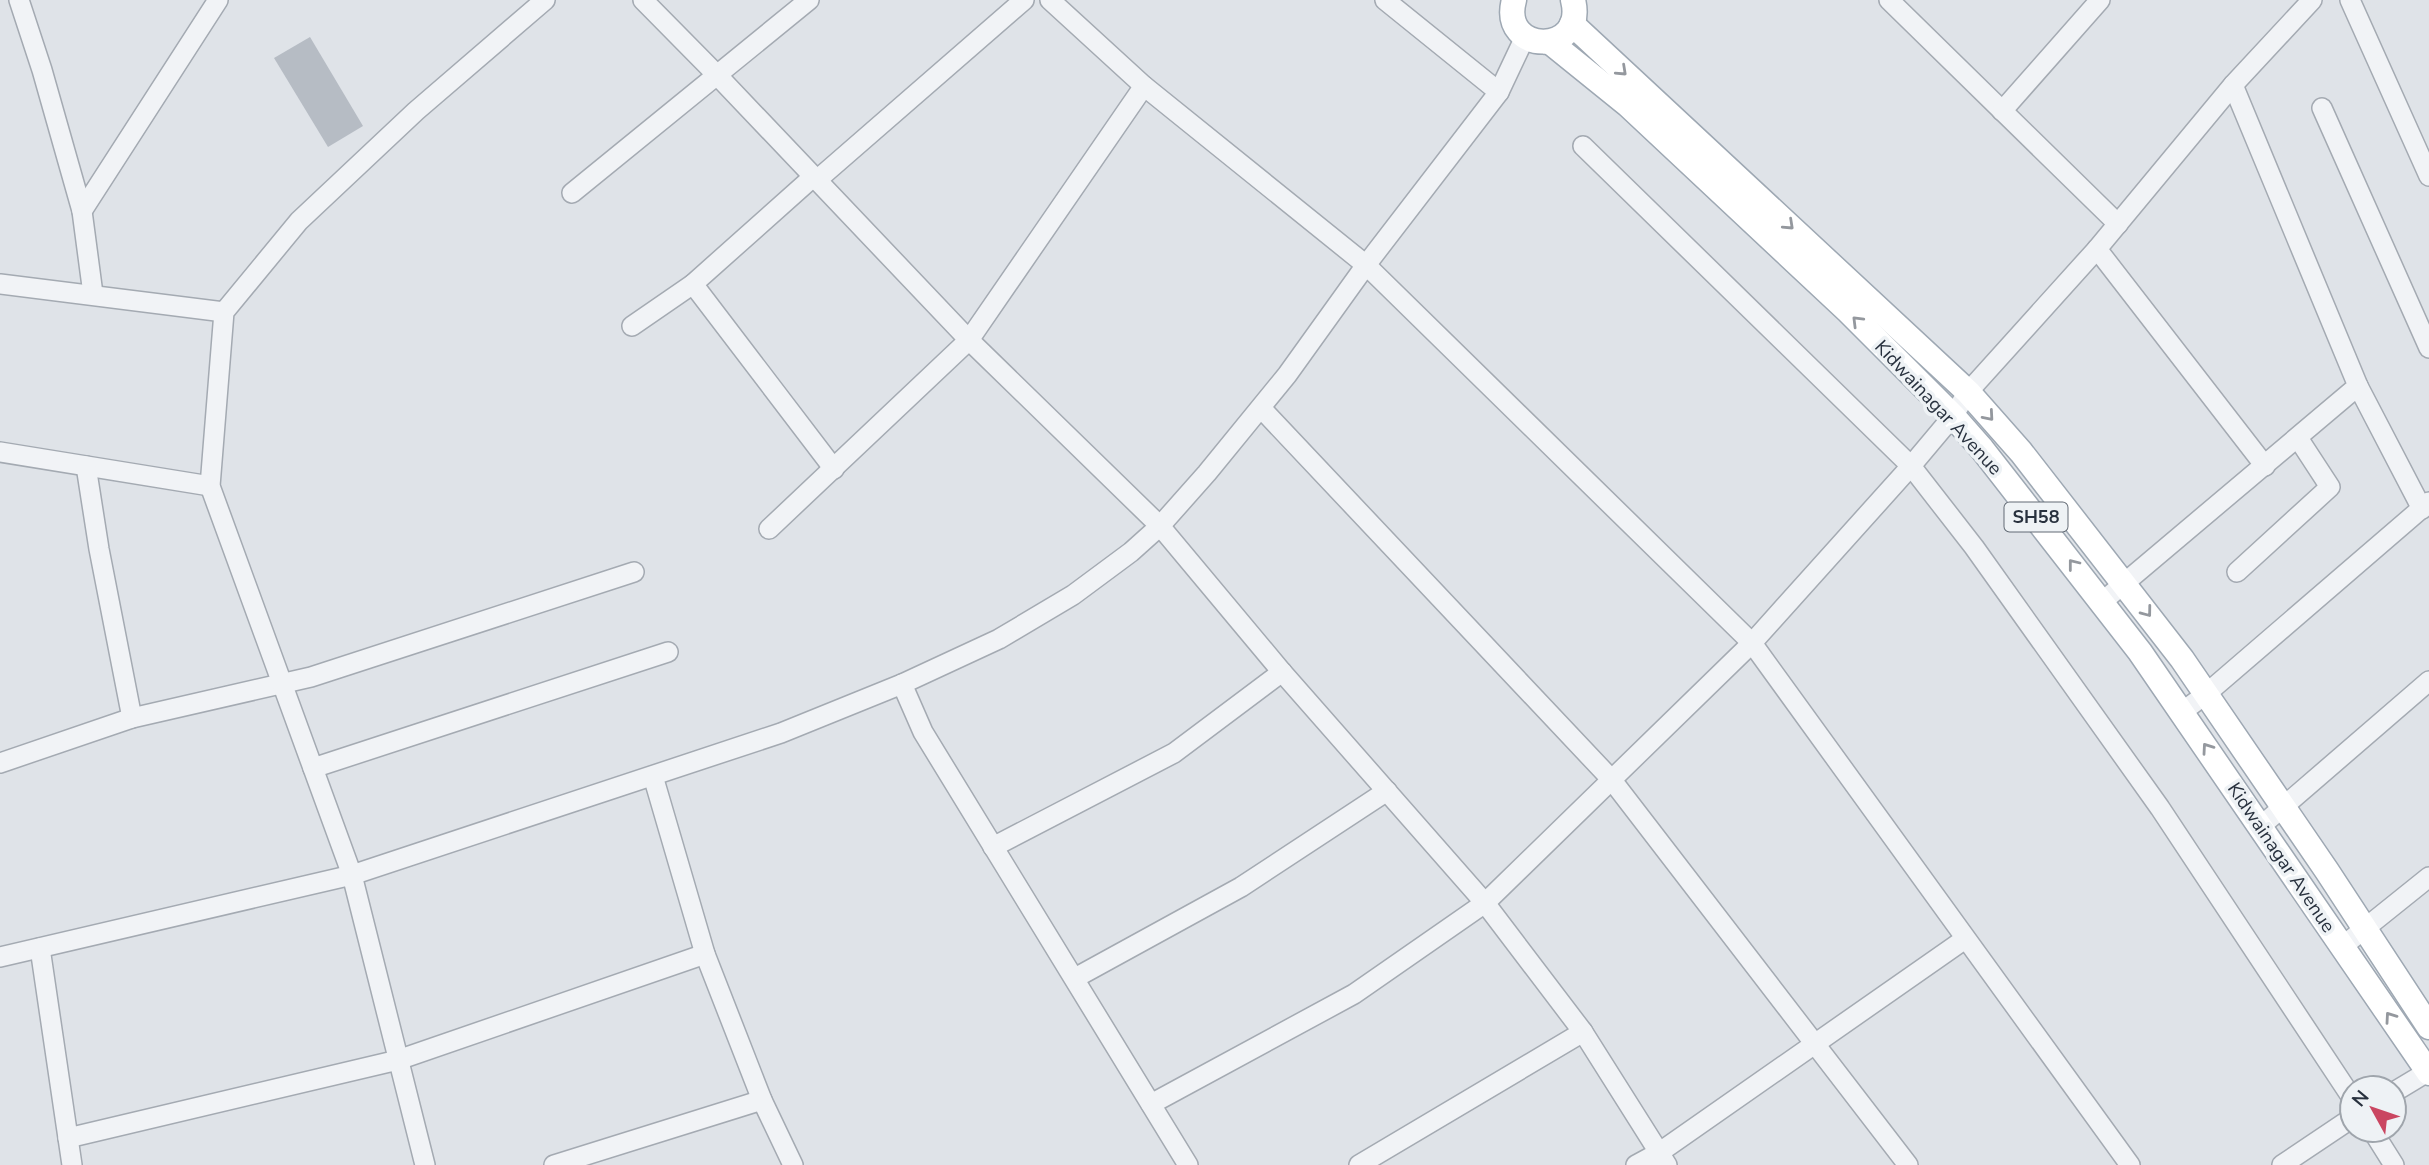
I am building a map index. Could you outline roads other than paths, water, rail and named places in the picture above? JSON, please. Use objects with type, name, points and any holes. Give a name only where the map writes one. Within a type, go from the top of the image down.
[{"type":"main road","points":[[1510,2],[1515,24],[1525,37]]},
{"type":"main road","name":"SH58","points":[[1525,37],[1541,43],[1559,38],[1572,12]]},
{"type":"main road","name":"Kidwainagar Avenue","points":[[1572,12],[1968,392],[2021,452],[2207,694],[2429,1027]]},
{"type":"main road","name":"Kidwainagar Avenue","points":[[1550,42],[1628,105],[1848,312],[1953,416],[2007,478],[2182,712],[2429,1072]]},
{"type":"street","points":[[19,0],[82,211],[93,294]]},
{"type":"street","points":[[82,211],[218,0]]},
{"type":"street","points":[[425,1165],[352,876],[210,486],[224,312],[299,220],[416,111],[545,0]]},
{"type":"street","points":[[643,0],[969,340],[1160,526],[1282,672],[1485,903],[1583,1032],[1663,1158]]},
{"type":"street","points":[[572,192],[810,0]]},
{"type":"street","points":[[632,326],[694,284],[1024,0]]},
{"type":"street","points":[[1050,0],[1144,86],[1366,265],[1752,643],[2130,1165]]},
{"type":"street","points":[[1385,0],[1499,92]]},
{"type":"street","points":[[2002,111],[2100,0]]},
{"type":"street","points":[[1151,1104],[1354,994],[1485,903],[1752,643],[1911,466],[1953,416],[1968,392],[2097,249],[2233,85],[2312,0]]},
{"type":"street","points":[[2350,0],[2429,176]]},
{"type":"street","points":[[1901,4],[2002,111],[2118,224]]},
{"type":"street","points":[[0,957],[352,876],[653,776],[781,733],[902,684],[999,639],[1063,601],[1131,552],[1160,526],[1207,474],[1261,408],[1366,265],[1499,92],[1525,37]]},
{"type":"street","points":[[2182,712],[2207,694],[2425,505],[2358,386],[2233,85]]},
{"type":"street","points":[[769,529],[969,340],[1144,86]]},
{"type":"street","points":[[2322,108],[2429,348]]},
{"type":"street","points":[[1583,146],[1911,466],[1974,547],[2160,808],[2338,1077]]},
{"type":"street","points":[[2097,249],[2266,466]]},
{"type":"street","points":[[0,284],[224,312]]},
{"type":"street","points":[[694,284],[834,469]]},
{"type":"street","points":[[2102,602],[2358,386]]},
{"type":"street","points":[[1261,408],[1611,779],[1908,1165]]},
{"type":"street","points":[[2237,572],[2330,487],[2298,438]]},
{"type":"street","points":[[0,452],[210,486]]},
{"type":"street","points":[[86,466],[99,549],[132,718]]},
{"type":"street","points":[[0,763],[132,718],[311,677],[634,572]]},
{"type":"street","points":[[313,768],[668,652]]},
{"type":"street","points":[[993,847],[1174,752],[1282,672]]},
{"type":"street","points":[[2261,825],[2429,681]]},
{"type":"street","points":[[902,684],[923,732],[1188,1165]]},
{"type":"street","points":[[653,776],[705,954],[762,1100],[793,1165]]},
{"type":"street","points":[[1074,978],[1241,887],[1387,792]]},
{"type":"street","points":[[2343,946],[2429,877]]},
{"type":"street","points":[[1636,1165],[1663,1158],[1815,1043],[1965,939]]},
{"type":"street","points":[[40,948],[72,1165]]},
{"type":"street","points":[[68,1138],[398,1060],[705,954]]},
{"type":"street","points":[[1359,1165],[1583,1032]]},
{"type":"street","points":[[2408,1084],[2429,1072]]},
{"type":"street","points":[[554,1165],[762,1100]]},
{"type":"street","points":[[2282,1165],[2338,1127]]},
{"type":"street","points":[[2381,1144],[2394,1165]]}]
